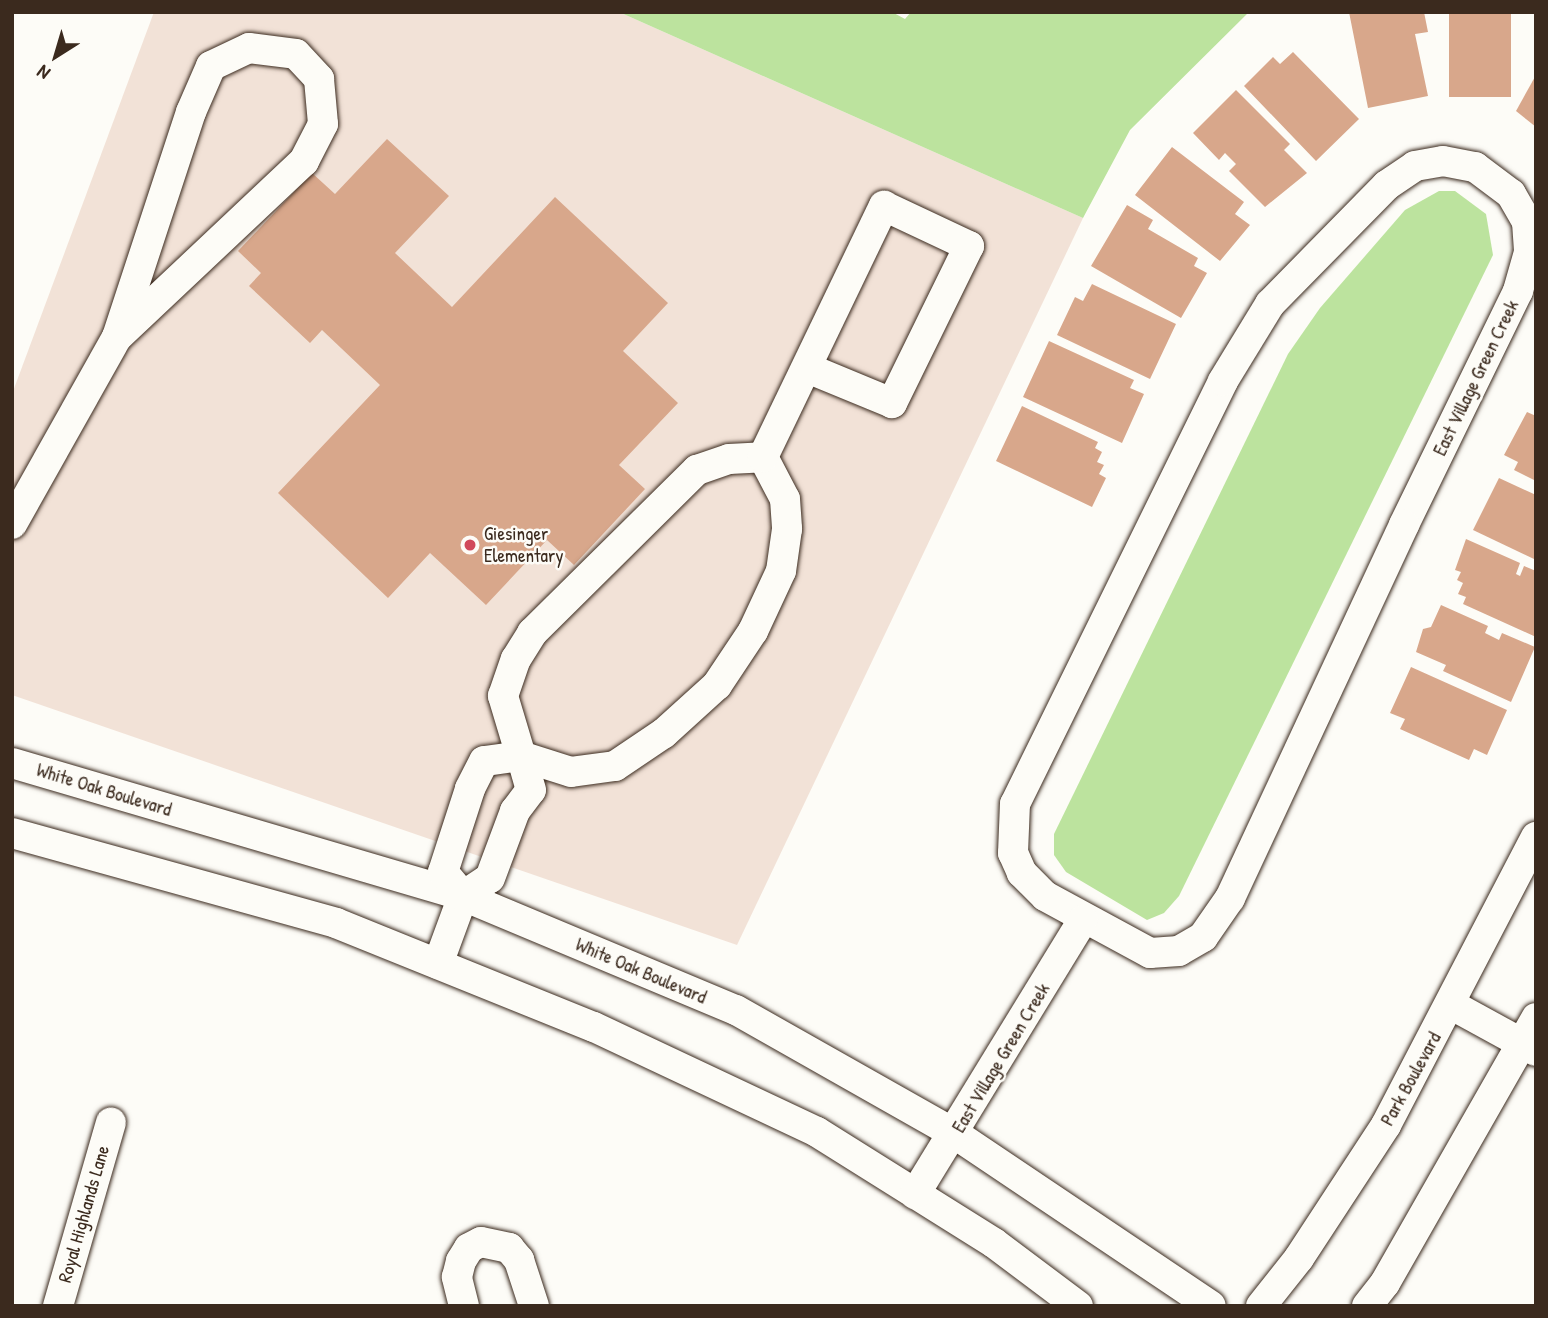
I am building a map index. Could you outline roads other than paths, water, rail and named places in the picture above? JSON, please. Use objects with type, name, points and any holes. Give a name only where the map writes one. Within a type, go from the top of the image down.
[{"type":"street","points":[[12,524],[117,337],[191,111],[211,66],[249,48],[296,54],[319,79],[323,124],[304,161],[117,337]]},
{"type":"street","name":"East Village Green Creek","points":[[1443,161],[1475,167],[1511,194],[1527,222],[1530,252],[1518,291],[1404,524],[1230,898],[1203,937],[1179,951],[1150,953],[1083,920],[1045,896],[1022,873],[1013,853],[1015,804],[1223,381],[1270,304],[1387,185],[1415,166],[1443,161]]},
{"type":"street","points":[[763,457],[884,206],[969,246],[892,403],[807,368]]},
{"type":"street","points":[[463,897],[443,872],[470,789],[484,761],[521,756],[571,772],[615,766],[664,733],[717,685],[753,631],[781,570],[787,529],[785,499],[763,457]]},
{"type":"street","points":[[438,964],[463,897],[490,878],[515,811],[531,790],[521,756],[510,733],[503,696],[516,659],[532,633],[697,470],[729,459],[763,457]]},
{"type":"street","name":"White Oak Boulevard","points":[[12,762],[463,897],[736,1010],[955,1134],[1211,1306]]},
{"type":"street","points":[[12,833],[336,923],[594,1027],[817,1132],[994,1243],[1079,1306]]},
{"type":"street","name":"Park Boulevard","points":[[1261,1306],[1299,1258],[1386,1125],[1452,1005],[1536,837]]},
{"type":"street","name":"East Village Green Creek","points":[[915,1194],[955,1134],[1083,920]]},
{"type":"street","points":[[1452,1005],[1530,1048]]},
{"type":"street","points":[[1367,1306],[1385,1283],[1530,1048],[1536,1017]]},
{"type":"street","name":"Royal Highlands Lane","points":[[58,1306],[111,1122]]},
{"type":"street","points":[[464,1306],[457,1277],[461,1261],[469,1248],[481,1242],[509,1248],[519,1260],[534,1306]]},
{"type":"place","name":"Giesinger Elementary","points":[[470,545]]}]
